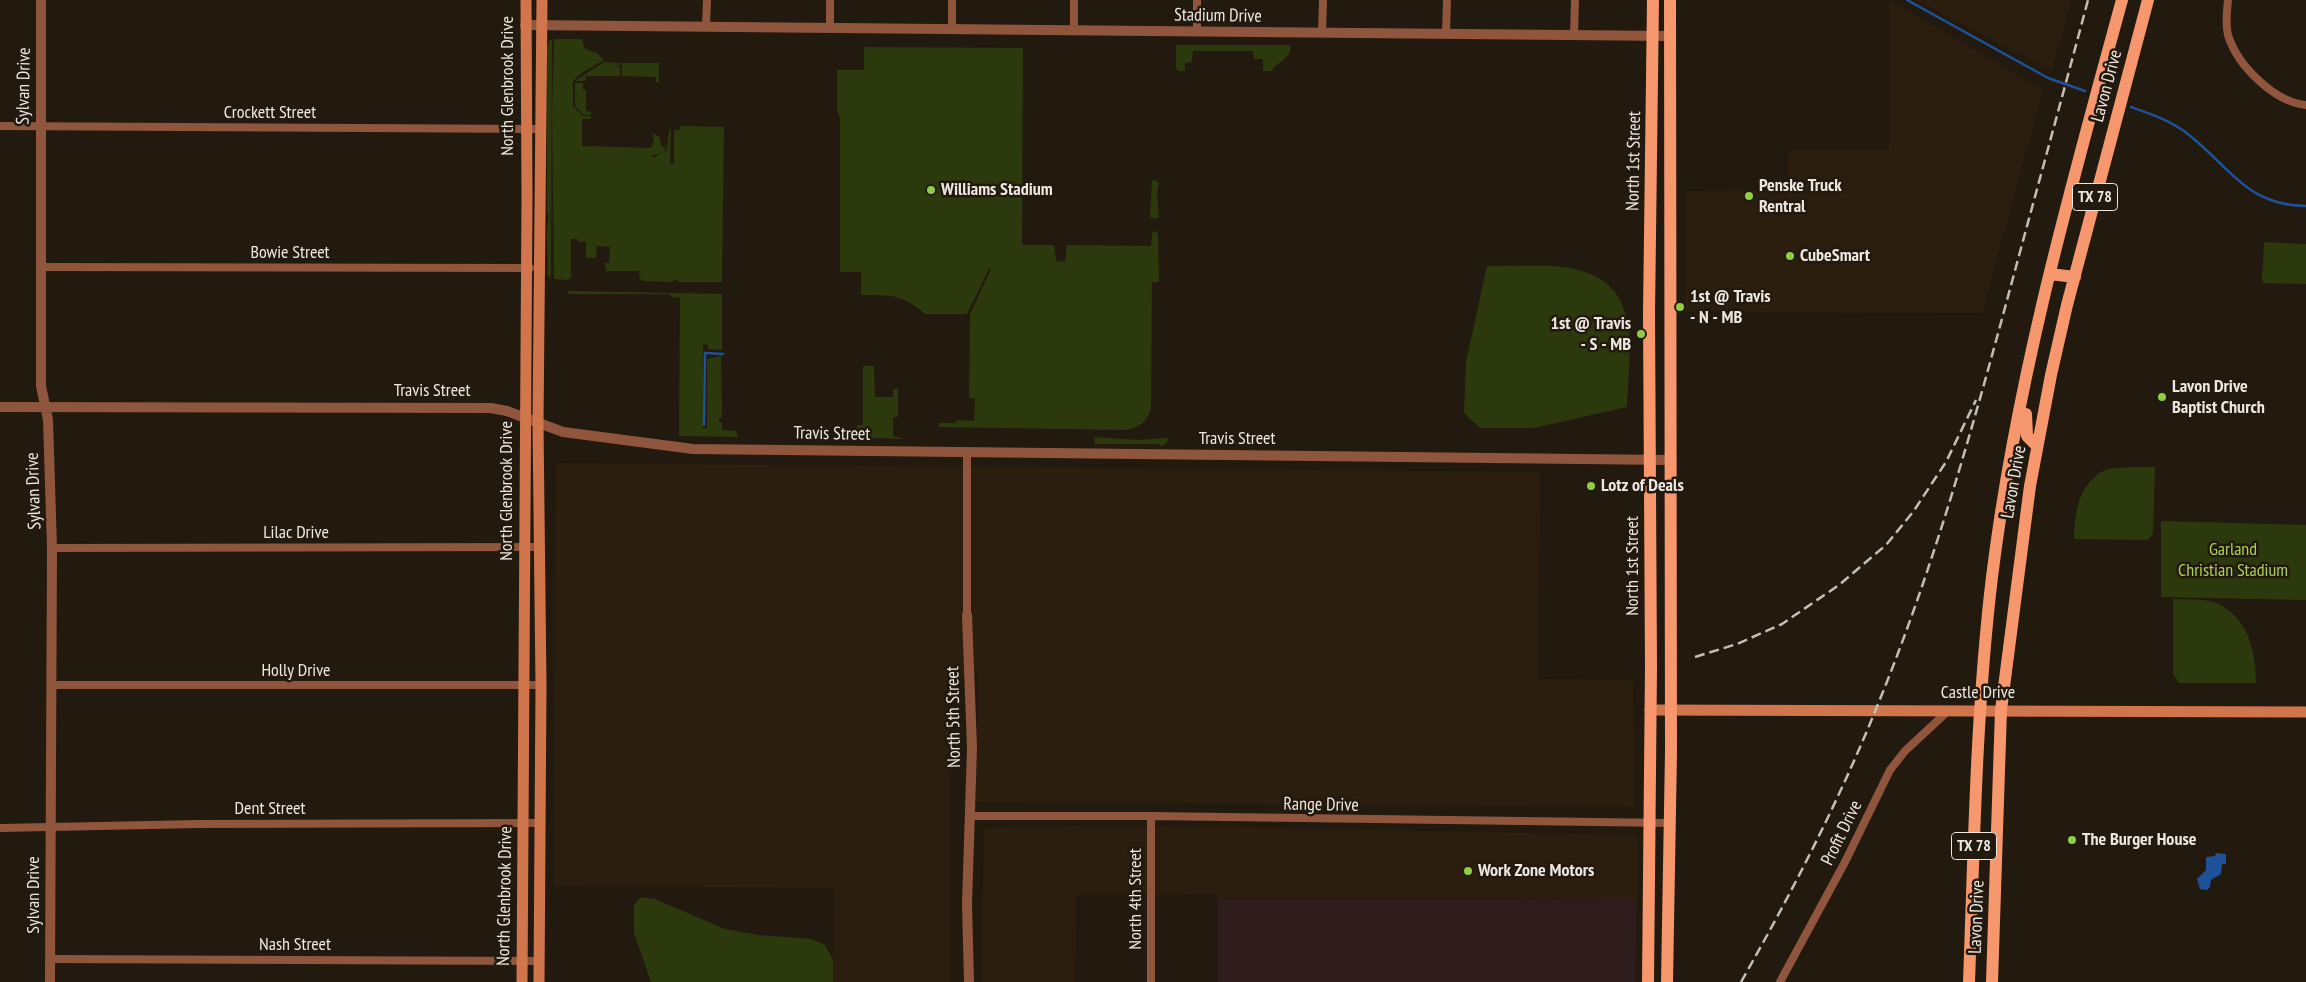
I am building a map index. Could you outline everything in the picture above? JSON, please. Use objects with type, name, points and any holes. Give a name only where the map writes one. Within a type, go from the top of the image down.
[{"type":"main road","name":"North Glenbrook Drive","points":[[522,982],[525,686],[526,0]]},
{"type":"main road","name":"North Glenbrook Drive","points":[[539,982],[541,685],[538,424],[542,0]]},
{"type":"main road","name":"North 1st Street","points":[[1648,982],[1651,492],[1649,329],[1653,0]]},
{"type":"main road","name":"North 1st Street","points":[[1667,982],[1670,824],[1670,0]]},
{"type":"main road","name":"Lavon Drive","points":[[1969,982],[1979,710],[1992,577],[2006,482],[2029,366],[2050,274],[2122,0]]},
{"type":"main road","name":"Lavon Drive","points":[[1992,982],[2001,710],[2016,579],[2037,446],[2051,375],[2075,277],[2148,0]]},
{"type":"main road","points":[[2050,274],[2075,277]]},
{"type":"main road","points":[[1649,329],[1669,329]]},
{"type":"main road","points":[[2029,366],[2026,428],[2030,441],[2037,446]]},
{"type":"main road","points":[[1651,492],[1670,492]]},
{"type":"main road","name":"Castle Drive","points":[[1650,710],[2306,712]]},
{"type":"street","name":"Sylvan Drive","points":[[41,0],[41,386],[48,420],[52,548],[50,982]]},
{"type":"street","points":[[706,26],[707,0]]},
{"type":"street","points":[[830,0],[830,28]]},
{"type":"street","points":[[952,0],[952,29]]},
{"type":"street","points":[[1074,0],[1074,30]]},
{"type":"street","points":[[1197,0],[1197,32]]},
{"type":"street","points":[[1322,0],[1322,33]]},
{"type":"street","points":[[1446,34],[1447,0]]},
{"type":"street","points":[[1574,36],[1575,0]]},
{"type":"street","points":[[2228,0],[2226,23],[2229,36],[2240,58],[2258,78],[2285,100],[2306,106]]},
{"type":"street","name":"Stadium Drive","points":[[525,25],[1670,36]]},
{"type":"street","name":"Crockett Street","points":[[0,126],[541,129]]},
{"type":"street","name":"Bowie Street","points":[[40,267],[539,268]]},
{"type":"street","name":"Travis Street","points":[[0,407],[491,408],[524,417],[538,424],[579,435],[693,449],[1669,460]]},
{"type":"street","name":"North 5th Street","points":[[967,451],[967,615],[971,698],[972,816],[967,904],[969,982]]},
{"type":"street","name":"Lilac Drive","points":[[52,548],[540,547]]},
{"type":"street","name":"Holly Drive","points":[[52,685],[541,685]]},
{"type":"street","name":"Profit Drive","points":[[1780,982],[1840,870],[1890,770],[1906,751],[1949,710]]},
{"type":"street","name":"Range Drive","points":[[972,816],[1151,816],[1670,824]]},
{"type":"street","name":"North 4th Street","points":[[1151,816],[1151,982]]},
{"type":"street","name":"Dent Street","points":[[0,828],[209,824],[541,823]]},
{"type":"street","name":"Nash Street","points":[[50,959],[539,961]]},
{"type":"shaded area","points":[[1890,0],[2043,90],[1982,313],[1685,312],[1686,191],[1788,190],[1788,150],[1889,150]]},
{"type":"shaded area","points":[[1916,0],[2071,0],[2052,71]]},
{"type":"shaded area","points":[[556,463],[1540,472],[1538,679],[1633,680],[1634,807],[976,802],[978,674],[949,674],[951,982],[833,982],[835,888],[554,886]]},
{"type":"shaded area","points":[[1111,825],[1637,835],[1637,899],[1218,900],[1218,894],[1076,895],[1075,982],[981,982],[984,828]]},
{"type":"shaded area","points":[[1637,899],[1635,982],[1218,982],[1218,900]]},
{"type":"green space","points":[[554,39],[582,39],[585,49],[597,53],[604,60],[580,74],[573,81],[573,106],[583,116],[591,116],[591,119],[582,119],[582,146],[651,148],[654,139],[652,133],[660,137],[661,146],[666,148],[659,154],[652,155],[653,158],[667,150],[671,128],[670,163],[674,163],[674,130],[680,130],[680,126],[724,127],[722,282],[679,282],[674,279],[673,282],[643,281],[640,279],[639,271],[606,271],[605,263],[609,263],[610,247],[597,246],[596,258],[586,258],[586,242],[578,242],[578,239],[571,239],[571,278],[567,280],[554,279],[552,115]]},
{"type":"green space","points":[[550,40],[552,40],[551,280],[547,274],[547,46]]},
{"type":"green space","points":[[1176,45],[1290,45],[1290,50],[1287,57],[1276,65],[1272,71],[1263,71],[1263,59],[1254,59],[1253,51],[1193,51],[1192,62],[1185,63],[1185,71],[1178,71],[1176,68]]},
{"type":"green space","points":[[864,47],[1023,48],[1022,245],[1054,245],[1056,261],[1065,262],[1067,245],[1151,246],[1152,233],[1156,231],[1158,234],[1159,282],[1152,282],[1151,408],[1148,417],[1142,423],[1135,428],[1126,430],[939,427],[939,423],[956,423],[957,420],[974,421],[975,399],[969,398],[970,314],[991,269],[989,269],[967,314],[925,314],[903,299],[880,295],[861,295],[861,272],[840,272],[840,118],[837,111],[837,70],[864,70]]},
{"type":"green space","points":[[604,62],[620,63],[620,65],[616,66],[620,67],[620,76],[586,76],[586,81],[575,81]]},
{"type":"green space","points":[[622,63],[659,63],[659,82],[656,82],[656,77],[622,76]]},
{"type":"green space","points":[[575,83],[583,83],[583,90],[586,90],[586,111],[591,112],[591,115],[584,115],[575,106]]},
{"type":"green space","points":[[1152,180],[1159,182],[1157,193],[1159,217],[1156,219],[1150,217]]},
{"type":"green space","points":[[2264,242],[2306,244],[2306,284],[2264,283],[2262,280]]},
{"type":"green space","points":[[1530,265],[1573,269],[1592,274],[1608,285],[1620,300],[1628,323],[1630,353],[1627,407],[1534,428],[1480,428],[1464,413],[1466,362],[1487,266]]},
{"type":"green space","points":[[569,291],[722,294],[722,350],[708,349],[707,344],[703,345],[703,428],[707,428],[707,359],[721,356],[722,418],[719,419],[719,422],[722,423],[722,430],[736,431],[738,437],[679,436],[680,298],[672,297],[669,294],[566,294]]},
{"type":"green space","points":[[863,366],[874,366],[875,397],[893,397],[893,389],[898,389],[898,417],[893,417],[893,436],[905,439],[841,437],[844,432],[857,431],[857,425],[863,425]]},
{"type":"green space","points":[[1094,437],[1138,440],[1168,438],[1166,444],[1160,446],[1159,444],[1095,444]]},
{"type":"green space","points":[[2155,467],[2153,534],[2147,540],[2074,539],[2079,501],[2094,477],[2103,471],[2114,468]]},
{"type":"green space","name":"Garland Christian Stadium","points":[[2161,521],[2306,525],[2306,600],[2161,597]]},
{"type":"green space","points":[[2173,599],[2212,601],[2227,609],[2236,617],[2243,626],[2252,647],[2256,683],[2179,683],[2173,674]]},
{"type":"green space","points":[[641,897],[655,899],[725,929],[759,935],[812,939],[825,945],[833,960],[833,982],[651,982],[634,933],[634,904]]},
{"type":"water","points":[[2216,853],[2226,854],[2226,864],[2222,864],[2221,874],[2211,880],[2210,887],[2207,890],[2200,889],[2197,879],[2206,870],[2206,857],[2215,856]]},
{"type":"waterway","points":[[1907,0],[2048,78],[2085,91]]},
{"type":"waterway","points":[[2131,107],[2161,118],[2182,130],[2254,192],[2285,204],[2306,206]]},
{"type":"waterway","points":[[704,425],[705,353],[723,354]]},
{"type":"railway","points":[[1741,982],[1796,882],[1846,779],[1896,660],[1914,610],[1978,407],[2088,0]]},
{"type":"railway","points":[[1695,657],[1737,644],[1782,624],[1839,585],[1886,545],[1913,512],[1946,462],[1976,400]]},
{"type":"place","name":"Williams Stadium","points":[[931,190]]},
{"type":"place","name":"Penske Truck Rentral","points":[[1749,196]]},
{"type":"place","name":"CubeSmart","points":[[1790,256]]},
{"type":"place","name":"1st @ Travis - N - MB","points":[[1680,307]]},
{"type":"place","name":"1st @ Travis - S - MB","points":[[1641,334]]},
{"type":"place","name":"Lavon Drive Baptist Church","points":[[2162,397]]},
{"type":"place","name":"Lotz of Deals","points":[[1591,486]]},
{"type":"place","name":"The Burger House","points":[[2072,840]]},
{"type":"place","name":"Work Zone Motors","points":[[1468,871]]}]
